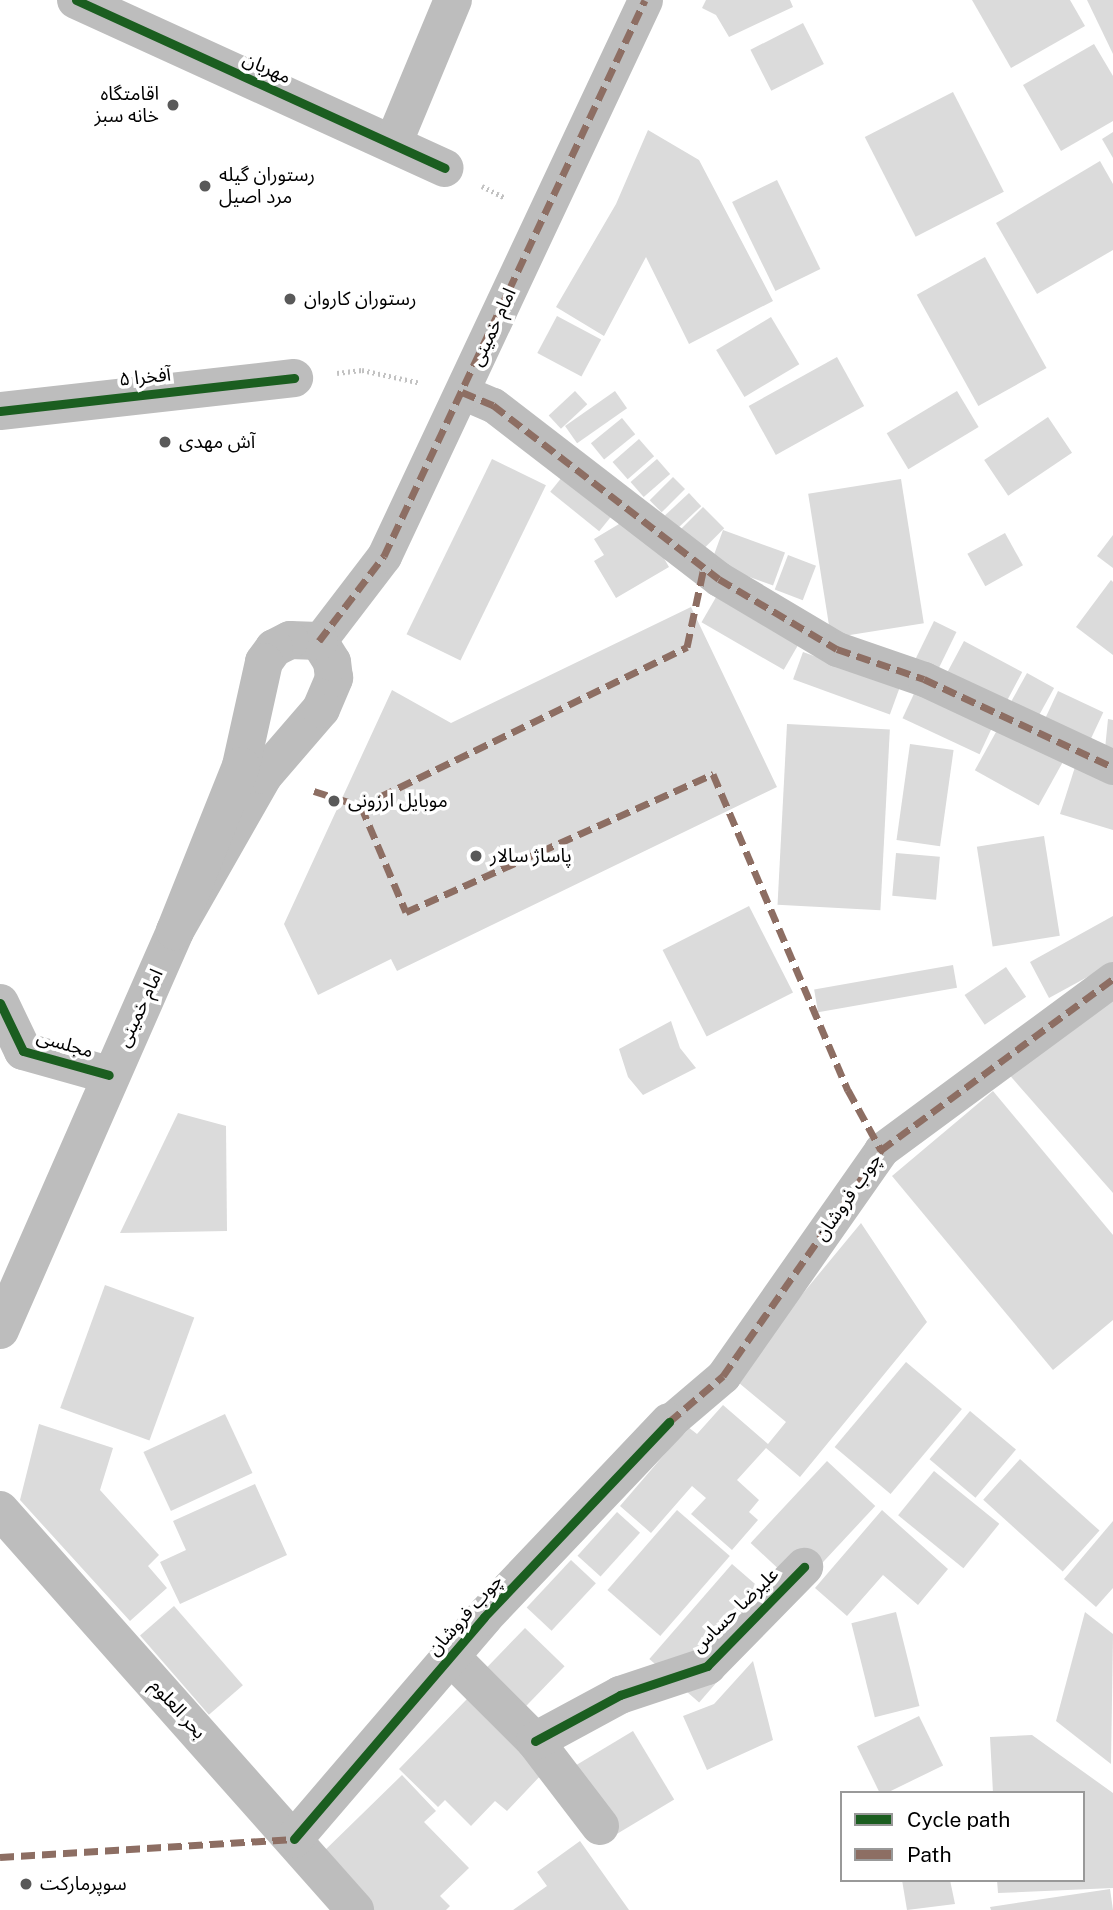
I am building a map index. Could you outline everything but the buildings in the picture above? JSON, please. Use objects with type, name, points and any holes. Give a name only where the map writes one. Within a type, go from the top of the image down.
[{"type":"street","name":"مهربان","points":[[76,0],[444,168]]},
{"type":"street","points":[[393,144],[453,0]]},
{"type":"street","name":"امام خمینی","points":[[0,1330],[109,1075],[175,931],[264,775],[321,709],[334,678],[332,662],[319,641],[384,556],[645,0]]},
{"type":"street","name":"آفخرا ۵","points":[[0,411],[294,378]]},
{"type":"street","points":[[462,392],[493,405],[719,579],[837,649],[924,679],[1113,767]]},
{"type":"street","points":[[175,931],[241,765],[264,662],[274,648],[290,640],[319,641]]},
{"type":"street","name":"چوب فروشان","points":[[294,1839],[451,1657],[669,1422],[723,1376],[881,1150],[1113,979]]},
{"type":"street","name":"مجلسی","points":[[0,1003],[23,1051],[109,1075]]},
{"type":"street","name":"بحر العلوم","points":[[0,1510],[355,1910]]},
{"type":"street","name":"علیرضا حساس","points":[[535,1741],[620,1695],[707,1666],[804,1567]]},
{"type":"street","points":[[451,1657],[535,1741],[600,1826]]},
{"type":"path","points":[[444,168],[544,216]]},
{"type":"path","points":[[294,378],[362,370],[462,392]]},
{"type":"marked path","points":[[319,641],[384,556],[645,0]]},
{"type":"marked path","points":[[462,392],[493,405],[719,579],[837,649],[924,679],[1113,767]]},
{"type":"marked path","points":[[361,806],[687,647],[704,567]]},
{"type":"marked path","points":[[314,791],[361,806],[406,912],[713,774],[848,1090],[881,1150]]},
{"type":"marked path","points":[[669,1422],[723,1376],[881,1150],[1113,979]]},
{"type":"marked path","points":[[0,1857],[294,1839]]},
{"type":"cycle path","points":[[76,0],[444,168]]},
{"type":"cycle path","points":[[0,411],[294,378]]},
{"type":"cycle path","points":[[0,1003],[23,1051],[109,1075]]},
{"type":"cycle path","points":[[294,1839],[484,1617],[669,1422]]},
{"type":"cycle path","points":[[535,1741],[620,1695],[707,1666],[804,1567]]},
{"type":"place","name":"اقامتگاه خانه سبز","points":[[173,105]]},
{"type":"place","name":"رستوران گیله مرد اصیل","points":[[205,186]]},
{"type":"place","name":"رستوران کاروان","points":[[290,299]]},
{"type":"place","name":"آش مهدی","points":[[165,442]]},
{"type":"place","name":"موبایل ارزونی","points":[[334,801]]},
{"type":"place","name":"پاساژ سالار","points":[[476,856]]},
{"type":"place","name":"سوپرمارکت","points":[[26,1884]]}]
